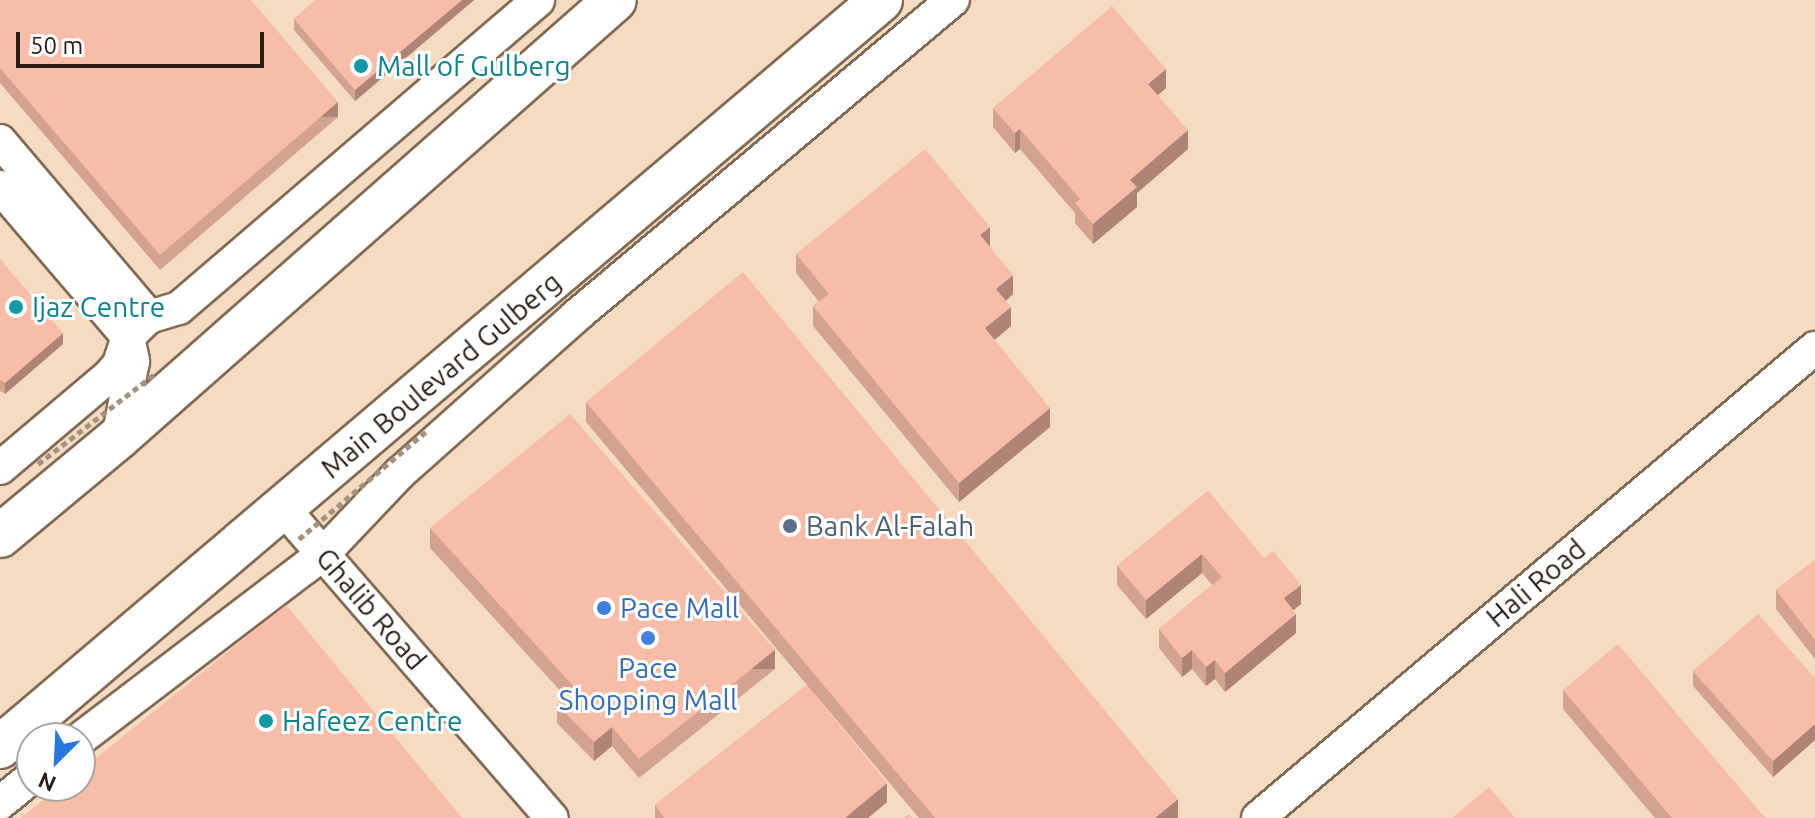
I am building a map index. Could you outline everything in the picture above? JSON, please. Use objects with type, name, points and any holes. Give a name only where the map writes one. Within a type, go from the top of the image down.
[{"type":"main road","points":[[0,536],[118,438],[615,0]]},
{"type":"main road","name":"Main Boulevard Gulberg","points":[[0,747],[302,534],[881,0]]},
{"type":"street","points":[[0,468],[109,376],[139,327],[179,308],[538,0]]},
{"type":"street","points":[[96,724],[302,534],[400,473],[576,316],[953,0]]},
{"type":"street","points":[[0,141],[139,327],[118,438]]},
{"type":"street","points":[[0,187],[139,327]]},
{"type":"street","name":"Hali Road","points":[[1258,818],[1815,348]]},
{"type":"street","name":"Ghalib Road","points":[[302,534],[552,818]]},
{"type":"street","points":[[0,803],[16,790]]},
{"type":"path","points":[[38,464],[156,373]]},
{"type":"path","points":[[302,534],[428,430]]},
{"type":"building","points":[[0,0],[251,0],[338,102],[160,255],[0,68]]},
{"type":"building","name":"Mall of Gulberg","points":[[316,0],[462,0],[355,90],[294,19]]},
{"type":"building","points":[[1112,6],[1166,69],[1148,84],[1188,130],[1130,180],[1137,187],[1093,224],[1075,203],[1080,199],[1020,129],[1015,133],[993,108]]},
{"type":"building","points":[[925,149],[990,227],[980,235],[1013,275],[996,289],[1011,307],[985,328],[1050,408],[959,483],[813,306],[829,294],[796,254]]},
{"type":"building","name":"Ijaz Centre","points":[[0,259],[63,333],[5,383],[0,380]]},
{"type":"building","points":[[743,272],[1178,799],[1155,818],[935,818],[586,402]]},
{"type":"building","name":"Pace Mall","points":[[570,414],[775,650],[639,759],[612,727],[594,742],[557,704],[574,687],[430,528]]},
{"type":"building","points":[[1208,491],[1264,558],[1273,551],[1301,585],[1284,598],[1296,614],[1225,673],[1215,660],[1206,667],[1192,650],[1182,658],[1159,629],[1222,577],[1202,554],[1146,600],[1117,566]]},
{"type":"building","points":[[1815,560],[1815,640],[1776,590]]},
{"type":"building","name":"Hafeez Centre","points":[[286,605],[462,818],[21,818],[41,802],[96,802],[96,758]]},
{"type":"building","points":[[1758,614],[1815,678],[1815,724],[1773,761],[1693,671]]},
{"type":"building","points":[[1618,644],[1765,818],[1672,818],[1563,690]]},
{"type":"building","points":[[807,685],[887,783],[845,818],[664,818],[655,805]]},
{"type":"building","points":[[1489,787],[1515,818],[1452,818]]},
{"type":"place","name":"Mall of Gulberg","points":[[361,66]]},
{"type":"place","name":"Ijaz Centre","points":[[16,307]]},
{"type":"place","name":"Bank Al-Falah","points":[[790,526]]},
{"type":"place","name":"Pace Mall","points":[[604,608]]},
{"type":"place","name":"Pace Shopping Mall","points":[[648,638]]},
{"type":"place","name":"Hafeez Centre","points":[[266,721]]}]
